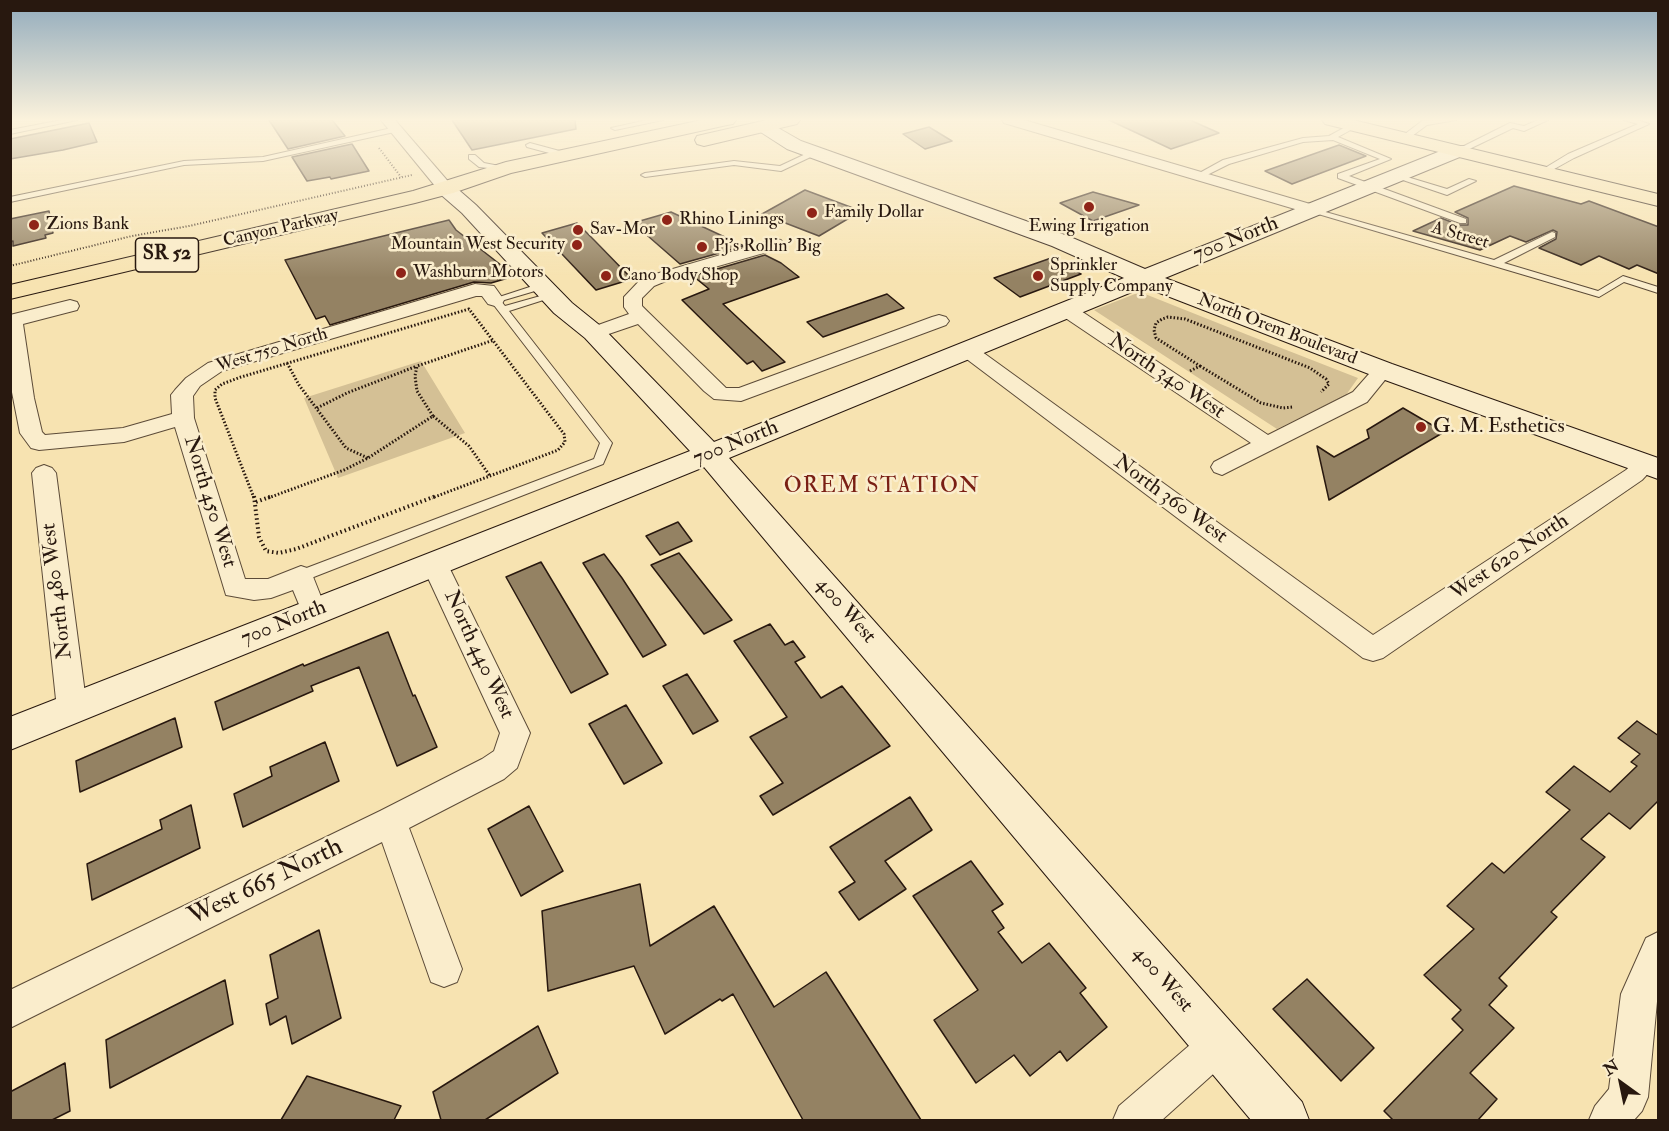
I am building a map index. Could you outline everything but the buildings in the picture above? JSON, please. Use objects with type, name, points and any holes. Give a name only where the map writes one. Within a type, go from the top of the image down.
[{"type":"main road","name":"Canyon Parkway","points":[[10,292],[285,229],[446,189],[492,173]]},
{"type":"main road","name":"Canyon Parkway","points":[[446,189],[522,180],[555,173]]},
{"type":"main road","points":[[1551,173],[1659,200]]},
{"type":"street","name":"400 West","points":[[432,173],[547,291],[594,333],[710,454],[1284,1120]]},
{"type":"street","name":"North Orem Boulevard","points":[[870,173],[1060,241],[1143,278],[1383,370],[1652,466]]},
{"type":"street","points":[[1187,173],[1311,209]]},
{"type":"street","name":"700 North","points":[[10,734],[967,350],[1367,187],[1388,173]]},
{"type":"street","points":[[775,244],[648,282],[633,297],[633,308],[711,387],[721,394],[741,395],[939,321]]},
{"type":"street","name":"West 750 North","points":[[183,418],[182,395],[193,382],[215,367],[476,290],[487,290],[498,305]]},
{"type":"street","points":[[70,306],[12,321],[23,398],[31,433],[39,443],[114,437],[183,418]]},
{"type":"street","name":"North 340 West","points":[[1065,309],[1267,444]]},
{"type":"street","points":[[594,333],[641,316]]},
{"type":"street","name":"North 360 West","points":[[967,350],[1373,651]]},
{"type":"street","points":[[1222,467],[1360,397],[1383,370]]},
{"type":"street","name":"North 450 West","points":[[183,418],[235,588],[254,590],[271,588],[301,576]]},
{"type":"street","name":"West 620 North","points":[[1373,651],[1652,466]]},
{"type":"street","name":"North 480 West","points":[[44,473],[72,709]]},
{"type":"street","name":"North 440 West","points":[[435,565],[515,733],[513,746]]},
{"type":"street","points":[[301,576],[314,612]]},
{"type":"street","name":"West 665 North","points":[[10,1010],[493,770],[506,759],[513,746]]},
{"type":"street","points":[[391,821],[444,969]]},
{"type":"street","points":[[1609,1120],[1628,1097],[1639,994],[1659,950]]},
{"type":"street","points":[[1133,1120],[1218,1045]]},
{"type":"lane","points":[[10,200],[138,173]]},
{"type":"lane","points":[[645,175],[661,173]]},
{"type":"lane","points":[[1198,176],[1204,173]]},
{"type":"lane","points":[[1411,173],[1448,192],[1472,181]]},
{"type":"lane","points":[[1367,187],[1463,221]]},
{"type":"lane","name":"A Street","points":[[1311,209],[1599,294],[1623,279],[1659,290]]},
{"type":"lane","points":[[1496,263],[1552,235]]},
{"type":"lane","points":[[301,576],[599,461],[606,443],[498,305],[547,291]]},
{"type":"path","points":[[10,266],[132,236],[189,226],[402,177],[397,173]]},
{"type":"path","points":[[469,309],[564,434],[564,442],[558,450],[296,549],[279,553],[266,551],[260,537],[256,502],[215,398],[215,390],[231,380],[287,363],[469,309]]},
{"type":"path","points":[[1302,402],[1292,408],[1262,403],[1156,338],[1154,330],[1156,323],[1168,317],[1185,319],[1311,368],[1329,384],[1322,392],[1312,397]]},
{"type":"path","points":[[317,408],[347,393],[417,366],[494,340]]},
{"type":"path","points":[[287,363],[299,386],[346,448],[368,458]]},
{"type":"path","points":[[417,366],[415,376],[417,391],[433,416],[469,446],[490,476]]},
{"type":"path","points":[[1171,380],[1200,366]]},
{"type":"path","points":[[256,502],[304,486],[368,458],[433,416]]},
{"type":"shaded area","points":[[1140,292],[1358,378],[1346,395],[1277,429],[1094,310]]},
{"type":"shaded area","points":[[421,361],[465,433],[338,478],[304,398]]},
{"type":"place","name":"Ewing Irrigation","points":[[1089,207]]},
{"type":"place","name":"Family Dollar","points":[[812,213]]},
{"type":"place","name":"Rhino Linings","points":[[667,220]]},
{"type":"place","name":"Zions Bank","points":[[34,225]]},
{"type":"place","name":"Sav-Mor","points":[[578,230]]},
{"type":"place","name":"Mountain West Security","points":[[577,245]]},
{"type":"place","name":"Pj's Rollin' Big","points":[[702,247]]},
{"type":"place","name":"Washburn Motors","points":[[401,273]]},
{"type":"place","name":"Cano Body Shop","points":[[606,276]]},
{"type":"place","name":"Sprinkler Supply Company","points":[[1038,276]]},
{"type":"place","name":"G. M. Esthetics","points":[[1421,427]]},
{"type":"district","name":"OREM STATION","points":[[882,487]]}]
